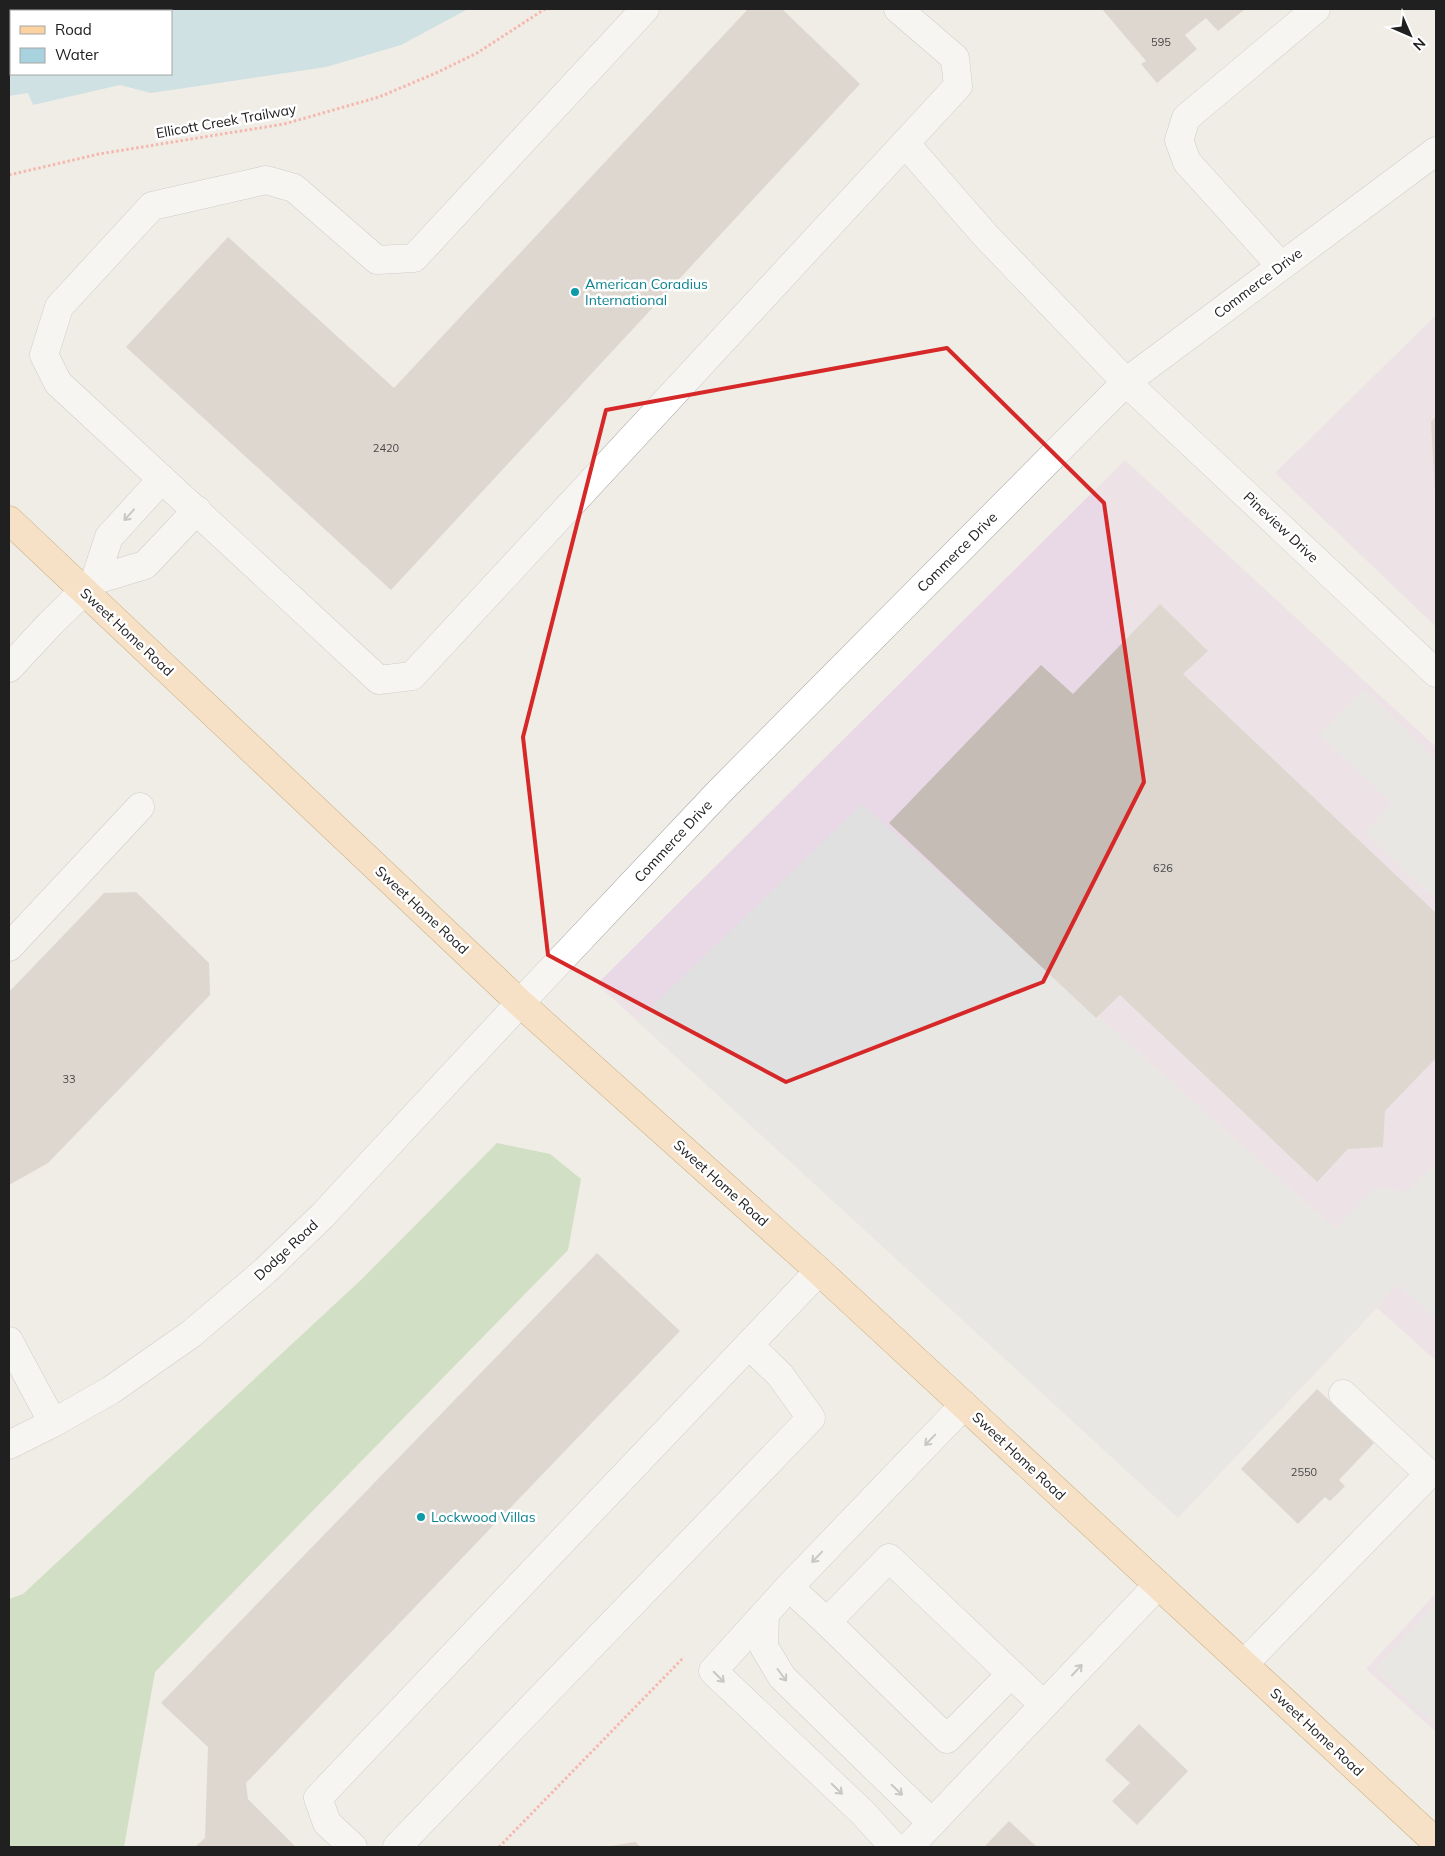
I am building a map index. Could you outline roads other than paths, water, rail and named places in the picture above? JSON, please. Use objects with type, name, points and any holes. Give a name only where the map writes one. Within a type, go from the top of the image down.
[{"type":"main road","name":"Sweet Home Road","points":[[9,520],[90,585],[520,1002],[819,1271],[1436,1842]]},
{"type":"street","points":[[644,9],[414,258],[376,260],[294,188],[266,180],[152,206],[59,307],[44,355],[58,383],[379,680],[412,676],[958,86],[955,58],[898,9]]},
{"type":"street","points":[[1281,266],[1187,162],[1179,140],[1186,118],[1316,9]]},
{"type":"street","name":"Pineview Drive","points":[[905,143],[985,235],[1126,382],[1436,673]]},
{"type":"street","name":"Commerce Drive","points":[[520,1002],[720,791],[1126,382],[1436,151]]},
{"type":"street","points":[[9,668],[90,585],[109,537],[162,479]]},
{"type":"street","points":[[90,585],[145,565],[197,510]]},
{"type":"street","points":[[9,947],[140,807]]},
{"type":"street","name":"Dodge Road","points":[[9,1445],[53,1423],[111,1390],[190,1334],[265,1271],[323,1215],[520,1002]]},
{"type":"street","points":[[353,1847],[328,1823],[318,1798],[819,1271]]},
{"type":"street","points":[[9,1341],[53,1423]]},
{"type":"street","points":[[398,1847],[811,1418],[780,1375],[749,1345]]},
{"type":"street","points":[[1244,1664],[1429,1474],[1344,1394]]},
{"type":"street","points":[[894,1847],[862,1812],[713,1671],[789,1587],[964,1405]]},
{"type":"street","points":[[827,1622],[889,1558],[1044,1705]]},
{"type":"street","points":[[909,1847],[1158,1585]]},
{"type":"street","points":[[789,1587],[947,1739],[1011,1674]]},
{"type":"street","points":[[764,1614],[764,1647],[782,1677],[932,1823]]},
{"type":"water","points":[[9,9],[468,9],[401,45],[326,67],[151,93],[120,85],[33,105],[28,93],[9,96]]},
{"type":"place","name":"American Coradius International","points":[[575,292]]},
{"type":"place","name":"Lockwood Villas","points":[[421,1517]]}]
